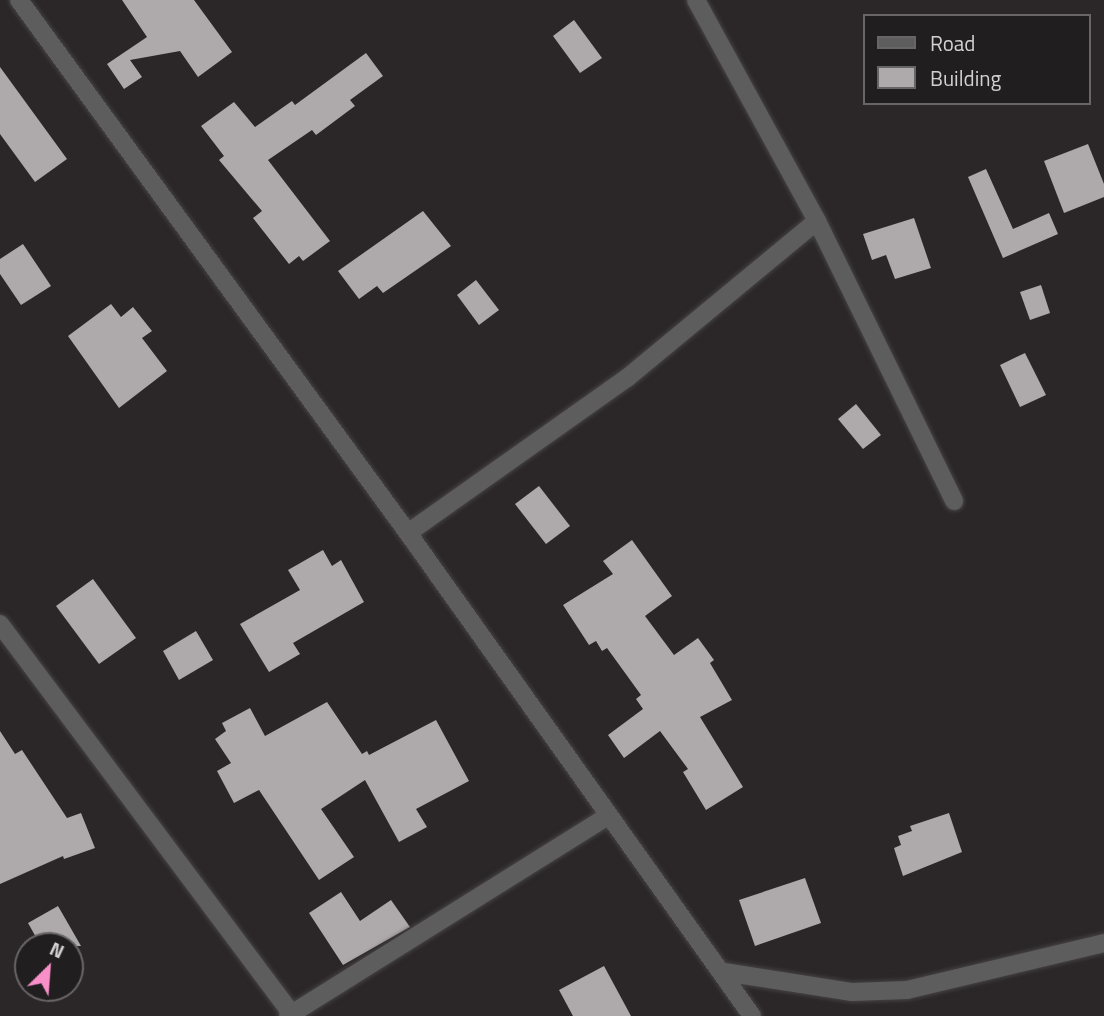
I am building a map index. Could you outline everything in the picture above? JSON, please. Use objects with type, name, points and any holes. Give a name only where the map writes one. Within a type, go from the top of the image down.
[{"type":"street","points":[[19,0],[408,533],[607,817],[724,972],[752,1016]]},
{"type":"street","points":[[696,0],[817,220],[954,502]]},
{"type":"street","points":[[408,533],[628,378],[817,220]]},
{"type":"street","points":[[0,624],[291,1015],[607,817]]},
{"type":"street","points":[[724,972],[852,992],[907,990],[1104,943]]},
{"type":"building","points":[[122,0],[194,0],[232,52],[198,77],[180,51],[130,60],[142,77],[124,89],[107,64],[147,37]]},
{"type":"building","points":[[574,20],[602,58],[580,73],[553,36]]},
{"type":"building","points":[[366,53],[383,76],[350,100],[355,106],[316,135],[312,130],[268,160],[330,241],[303,261],[299,256],[289,264],[253,218],[262,211],[219,160],[224,156],[201,126],[234,102],[255,127],[292,101],[295,105]]},
{"type":"building","points":[[0,67],[67,159],[35,182],[0,134]]},
{"type":"building","points":[[1088,144],[1104,184],[1104,197],[1064,213],[1044,161]]},
{"type":"building","points":[[986,169],[1013,229],[1049,213],[1058,234],[1003,258],[968,177]]},
{"type":"building","points":[[423,211],[451,246],[383,293],[377,286],[359,299],[338,271]]},
{"type":"building","points":[[914,218],[931,268],[895,279],[886,255],[872,260],[863,234]]},
{"type":"building","points":[[23,244],[51,286],[21,305],[0,274],[0,259]]},
{"type":"building","points":[[476,280],[499,310],[479,325],[457,295]]},
{"type":"building","points":[[1041,285],[1050,313],[1030,320],[1020,292]]},
{"type":"building","points":[[111,304],[121,317],[133,307],[152,331],[142,338],[167,371],[119,408],[68,336]]},
{"type":"building","points":[[1025,353],[1046,395],[1020,407],[1000,365]]},
{"type":"building","points":[[856,404],[881,435],[863,449],[838,419]]},
{"type":"building","points":[[539,486],[570,526],[546,544],[515,504]]},
{"type":"building","points":[[632,540],[672,596],[645,616],[674,655],[698,638],[714,660],[710,663],[732,700],[700,717],[743,787],[706,810],[683,772],[688,769],[660,731],[624,758],[608,735],[643,709],[636,699],[641,695],[607,648],[602,651],[596,641],[589,645],[563,605],[613,574],[603,561]]},
{"type":"building","points":[[323,550],[332,566],[341,560],[364,602],[293,643],[300,654],[269,672],[240,624],[300,590],[288,570]]},
{"type":"building","points":[[93,579],[136,638],[99,664],[56,606]]},
{"type":"building","points":[[196,631],[213,660],[179,680],[163,651]]},
{"type":"building","points":[[327,702],[362,754],[367,751],[369,755],[436,720],[469,781],[416,809],[427,827],[399,842],[365,780],[321,809],[354,857],[319,880],[259,790],[234,803],[217,771],[231,763],[215,739],[226,731],[222,723],[250,708],[265,736]]},
{"type":"building","points":[[0,731],[15,754],[22,750],[67,818],[81,813],[95,848],[64,859],[63,856],[0,884]]},
{"type":"building","points":[[949,813],[962,852],[903,876],[894,848],[901,845],[898,836],[912,831],[910,826]]},
{"type":"building","points":[[805,878],[821,923],[755,946],[739,900]]},
{"type":"building","points":[[341,892],[360,921],[391,900],[410,927],[343,965],[309,913]]},
{"type":"building","points":[[58,906],[73,932],[33,932],[28,923]]},
{"type":"building","points":[[604,966],[631,1016],[573,1016],[559,990]]}]
